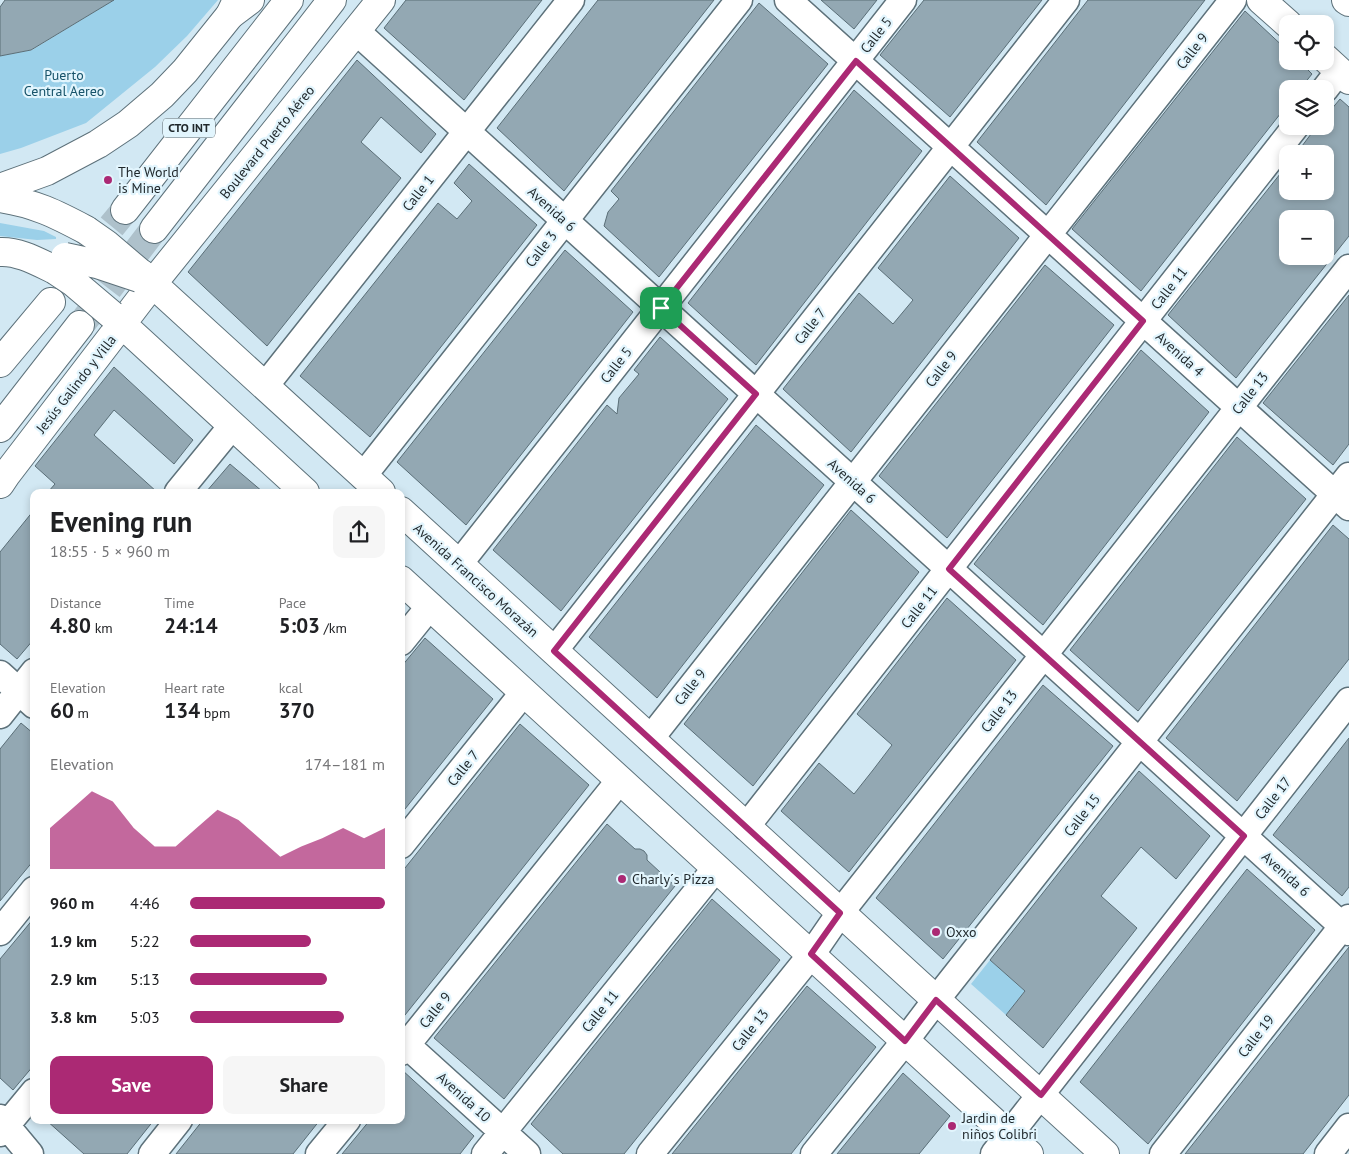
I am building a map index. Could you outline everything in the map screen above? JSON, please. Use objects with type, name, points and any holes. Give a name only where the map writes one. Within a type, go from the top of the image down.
[{"type":"main road","name":"CTO INT","points":[[125,210],[289,0]]},
{"type":"main road","name":"CTO INT","points":[[154,229],[332,0]]},
{"type":"main road","name":"Boulevard Puerto Aéreo","points":[[145,279],[356,31],[380,0]]},
{"type":"main road","points":[[1261,0],[1279,16]]},
{"type":"main road","name":"CTO INT","points":[[0,188],[46,171],[98,144],[128,124],[162,95],[185,71],[239,5]]},
{"type":"main road","points":[[0,198],[43,208],[86,230],[106,244],[372,484]]},
{"type":"main road","points":[[5,252],[41,253],[60,264],[73,282],[117,319],[302,489]]},
{"type":"main road","points":[[60,264],[97,264],[145,279]]},
{"type":"main road","name":"Jesús Galindo y Villa","points":[[0,484],[145,279]]},
{"type":"main road","points":[[0,363],[51,302]]},
{"type":"main road","points":[[0,428],[80,325]]},
{"type":"main road","name":"Avenida Francisco Morazán","points":[[405,515],[1105,1154]]},
{"type":"main road","points":[[405,584],[905,1041],[1001,1145],[1029,1154]]},
{"type":"street","name":"Calle 1","points":[[265,386],[570,0]]},
{"type":"street","name":"Calle 3","points":[[372,484],[564,220],[739,0]]},
{"type":"street","name":"Avenida 4","points":[[788,0],[1239,407],[1344,492]]},
{"type":"street","name":"Calle 5","points":[[459,564],[904,0]]},
{"type":"street","name":"Calle 7","points":[[554,651],[1066,0]]},
{"type":"street","name":"Calle 9","points":[[650,738],[1233,0]]},
{"type":"street","name":"Avenida 6","points":[[356,31],[1139,742],[1347,925]]},
{"type":"street","name":"Calle 11","points":[[746,827],[1289,135]]},
{"type":"street","name":"Calle 13","points":[[650,1154],[811,954],[840,913],[1349,268]]},
{"type":"street","points":[[180,489],[232,426]]},
{"type":"street","name":"Calle 15","points":[[814,1154],[1139,742],[1344,492]]},
{"type":"street","points":[[405,637],[430,606]]},
{"type":"street","points":[[0,715],[21,686]]},
{"type":"street","name":"Calle 7","points":[[405,840],[524,692]]},
{"type":"street","name":"Calle 17","points":[[1001,1145],[1349,701]]},
{"type":"street","name":"Calle 9","points":[[405,1044],[620,780]]},
{"type":"street","name":"Calle 11","points":[[485,1154],[716,868]]},
{"type":"street","points":[[0,932],[30,895]]},
{"type":"street","name":"Calle 19","points":[[1163,1154],[1347,925]]},
{"type":"street","name":"Avenida 10","points":[[405,1048],[527,1154]]},
{"type":"street","points":[[2,1129],[30,1097]]},
{"type":"street","points":[[152,1154],[176,1124]]},
{"type":"street","points":[[319,1154],[344,1124]]},
{"type":"street","points":[[1328,1154],[1349,1127]]},
{"type":"street","points":[[2,1129],[24,1154]]},
{"type":"street","points":[[2,1129],[30,1154]]},
{"type":"green space","name":"Puerto Central Aereo","points":[[114,0],[218,0],[187,36],[155,67],[86,123],[0,154],[0,56],[32,50]]},
{"type":"green space","points":[[0,223],[44,231],[56,237],[56,239],[37,240],[0,236]]},
{"type":"green space","points":[[990,960],[1025,991],[1006,1015],[971,984]]},
{"type":"building","points":[[5,0],[114,0],[31,50],[0,56],[0,7]]},
{"type":"building","points":[[406,0],[542,0],[464,100],[384,28]]},
{"type":"building","points":[[598,0],[714,0],[564,191],[497,128]]},
{"type":"building","points":[[821,0],[877,0],[854,29]]},
{"type":"building","points":[[924,0],[1042,0],[950,117],[880,55]]},
{"type":"building","points":[[1088,0],[1205,0],[1046,205],[977,142]]},
{"type":"building","points":[[759,3],[828,64],[659,277],[604,226],[608,212],[619,199],[611,191]]},
{"type":"building","points":[[1245,11],[1279,43],[1279,70],[1308,70],[1312,74],[1307,80],[1279,80],[1279,115],[1141,291],[1072,229]]},
{"type":"building","points":[[357,60],[436,134],[421,153],[381,117],[361,142],[401,178],[267,346],[188,272]]},
{"type":"building","points":[[854,90],[922,151],[756,365],[688,303]]},
{"type":"building","points":[[1340,99],[1349,107],[1349,236],[1334,255],[1334,210],[1279,210],[1279,265],[1326,265],[1236,378],[1168,315],[1279,175],[1279,200],[1334,200],[1334,145],[1303,145],[1310,135],[1334,135],[1334,106]]},
{"type":"building","points":[[469,164],[537,225],[370,437],[300,376],[438,203],[457,219],[472,201],[454,183]]},
{"type":"building","points":[[950,176],[1019,238],[851,452],[783,389],[859,293],[893,324],[913,300],[878,268]]},
{"type":"building","points":[[565,250],[633,312],[466,525],[397,462]]},
{"type":"building","points":[[1045,265],[1114,325],[947,538],[879,476]]},
{"type":"building","points":[[1349,295],[1349,444],[1333,465],[1263,403]]},
{"type":"building","points":[[660,337],[728,399],[561,611],[493,550],[607,405],[617,414],[619,398],[639,374],[634,370]]},
{"type":"building","points":[[1141,350],[1209,412],[1043,625],[974,564]]},
{"type":"building","points":[[114,367],[193,440],[174,464],[114,410],[94,435],[154,489],[51,489],[55,484],[35,466]]},
{"type":"building","points":[[756,425],[824,485],[657,698],[589,637]]},
{"type":"building","points":[[1237,437],[1306,499],[1138,711],[1070,650]]},
{"type":"building","points":[[230,464],[259,489],[209,489]]},
{"type":"building","points":[[851,510],[919,572],[753,786],[684,724]]},
{"type":"building","points":[[30,515],[30,644],[17,659],[0,644],[0,552]]},
{"type":"building","points":[[1333,525],[1349,539],[1349,659],[1237,801],[1166,738]]},
{"type":"building","points":[[947,598],[1016,660],[849,872],[781,811],[819,763],[854,794],[873,770],[892,745],[857,714]]},
{"type":"building","points":[[425,638],[493,699],[405,809],[405,662]]},
{"type":"building","points":[[1043,685],[1113,746],[943,959],[876,898]]},
{"type":"building","points":[[21,723],[30,731],[30,865],[0,901],[0,749]]},
{"type":"building","points":[[520,724],[589,785],[405,1015],[405,868]]},
{"type":"building","points":[[1349,738],[1349,887],[1342,896],[1273,835]]},
{"type":"building","points":[[1139,771],[1210,836],[1176,879],[1141,847],[1101,896],[1137,928],[1043,1048],[1006,1015],[1025,991],[990,960]]},
{"type":"building","points":[[607,824],[635,849],[644,851],[647,855],[647,860],[675,886],[504,1099],[434,1038]]},
{"type":"building","points":[[1247,869],[1315,930],[1148,1144],[1080,1082]]},
{"type":"building","points":[[712,899],[780,960],[624,1154],[563,1154],[531,1124]]},
{"type":"building","points":[[30,923],[30,1070],[13,1090],[0,1078],[0,959]]},
{"type":"building","points":[[1349,947],[1349,1095],[1303,1154],[1185,1154]]},
{"type":"building","points":[[807,986],[876,1047],[791,1154],[672,1154]]},
{"type":"building","points":[[405,1073],[474,1136],[460,1154],[342,1154],[367,1124],[405,1124]]},
{"type":"building","points":[[903,1073],[950,1116],[919,1154],[837,1154]]},
{"type":"building","points":[[50,1124],[151,1124],[127,1154],[84,1154]]},
{"type":"building","points":[[200,1124],[317,1124],[293,1154],[176,1154]]},
{"type":"tunnel","points":[[85,259],[125,210]]},
{"type":"tunnel","points":[[83,322],[154,229]]},
{"type":"place","name":"The World is Mine","points":[[108,180]]},
{"type":"place","name":"Charly´s Pizza","points":[[622,879]]},
{"type":"place","name":"Oxxo","points":[[936,932]]},
{"type":"place","name":"Jardin de niños Colibri","points":[[952,1126]]},
{"type":"route","points":[[856,61],[1143,321],[949,569],[1244,836],[1041,1095],[936,1000],[905,1041],[811,954],[840,913],[554,651],[756,394],[661,308],[856,61]]}]
